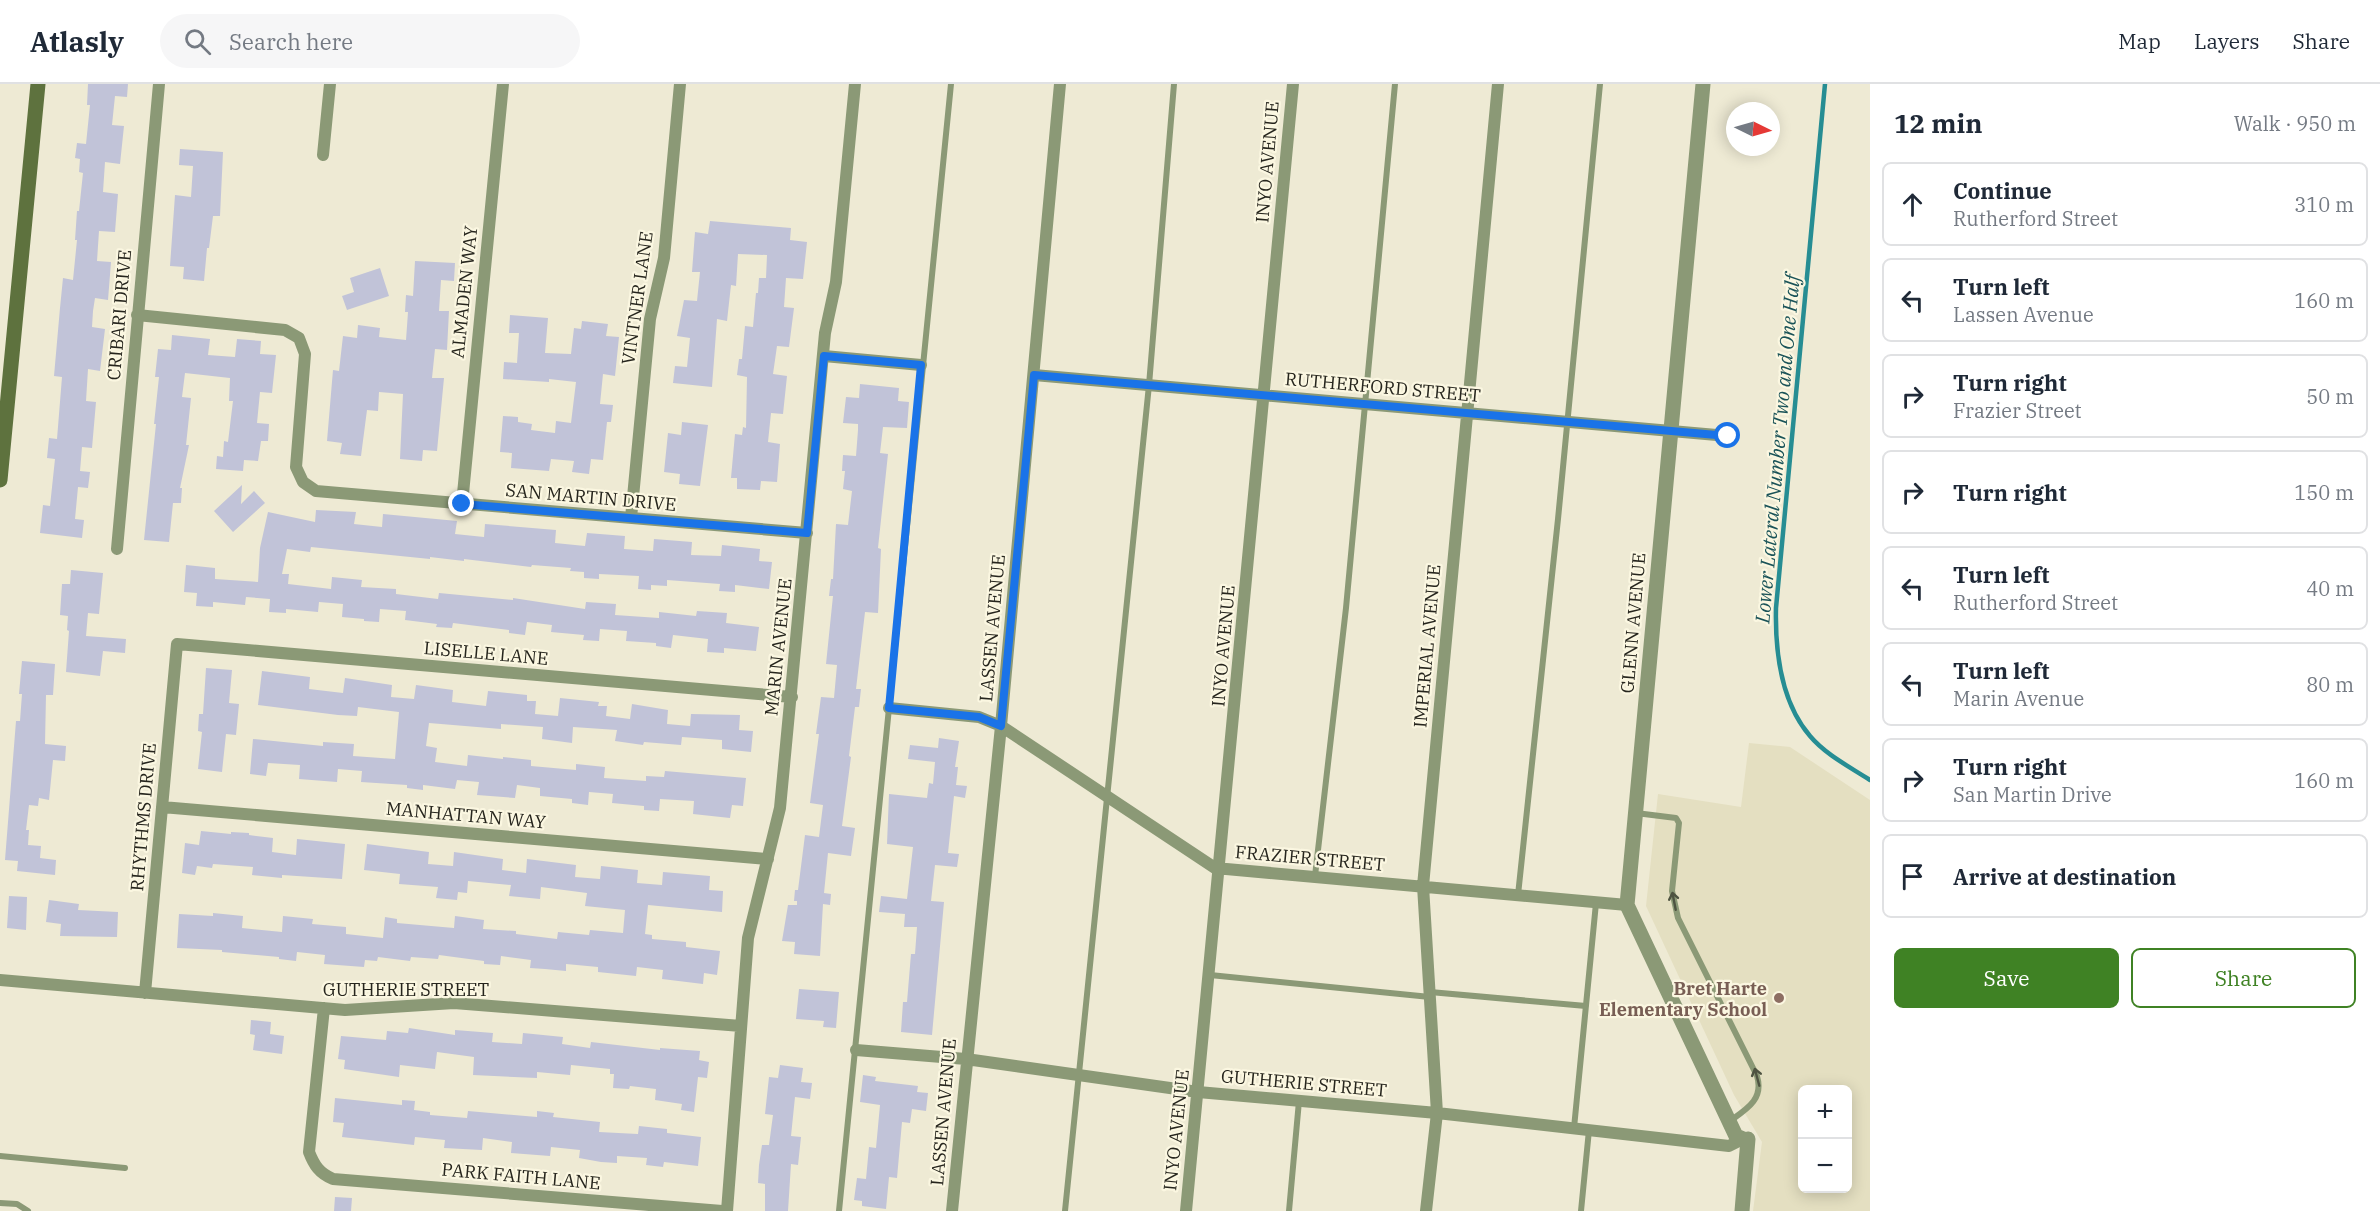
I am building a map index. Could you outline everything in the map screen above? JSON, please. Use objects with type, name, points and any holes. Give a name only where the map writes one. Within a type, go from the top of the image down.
[{"type":"main road","points":[[0,480],[38,84]]},
{"type":"street","name":"CRIBARI DRIVE","points":[[117,549],[159,84]]},
{"type":"street","points":[[323,155],[330,84]]},
{"type":"street","name":"ALMADEN WAY","points":[[462,504],[503,84]]},
{"type":"street","name":"VINTNER LANE","points":[[631,518],[650,319],[664,258],[680,84]]},
{"type":"street","name":"MARIN AVENUE","points":[[727,1211],[748,938],[780,808],[825,333],[836,282],[855,84]]},
{"type":"street","name":"LASSEN AVENUE","points":[[952,1211],[1001,726],[1060,84]]},
{"type":"street","name":"INYO AVENUE","points":[[1186,1211],[1293,84]]},
{"type":"street","name":"IMPERIAL AVENUE","points":[[1426,1211],[1437,1113],[1423,886],[1498,84]]},
{"type":"street","name":"GLENN AVENUE","points":[[1627,905],[1703,84]]},
{"type":"street","name":"SAN MARTIN DRIVE","points":[[137,315],[285,330],[299,338],[305,354],[296,467],[303,482],[316,491],[807,533]]},
{"type":"street","points":[[824,356],[921,365]]},
{"type":"street","name":"RUTHERFORD STREET","points":[[1034,375],[1728,436]]},
{"type":"street","name":"LISELLE LANE","points":[[177,644],[792,698]]},
{"type":"street","name":"RHYTHMS DRIVE","points":[[145,993],[177,644]]},
{"type":"street","name":"FRAZIER STREET","points":[[889,708],[979,717],[1001,726],[1215,868],[1627,905]]},
{"type":"street","name":"MANHATTAN WAY","points":[[162,807],[768,859]]},
{"type":"street","points":[[1627,905],[1736,1136],[1745,1139],[1742,1211]]},
{"type":"street","name":"GUTHERIE STREET","points":[[0,980],[324,1008],[372,1009],[454,1003],[741,1026]]},
{"type":"street","name":"PARK FAITH LANE","points":[[324,1008],[309,1152],[312,1162],[319,1171],[333,1179],[722,1211]]},
{"type":"street","name":"GUTHERIE STREET","points":[[856,1050],[966,1059],[1198,1092],[1437,1113],[1729,1146],[1745,1139]]},
{"type":"street","points":[[553,1211],[554,1197]]},
{"type":"lane","points":[[839,1211],[921,365],[951,84]]},
{"type":"lane","points":[[1065,1211],[1149,385],[1174,84]]},
{"type":"lane","points":[[1315,876],[1346,608],[1395,84]]},
{"type":"lane","points":[[1518,895],[1600,84]]},
{"type":"lane","points":[[1635,813],[1676,818],[1680,829],[1672,891],[1678,918],[1754,1066],[1759,1083],[1756,1099],[1751,1106],[1730,1122]]},
{"type":"lane","points":[[1574,1128],[1596,902]]},
{"type":"lane","points":[[1210,975],[1586,1006]]},
{"type":"lane","points":[[1289,1211],[1299,1101]]},
{"type":"lane","points":[[1581,1211],[1589,1130]]},
{"type":"lane","points":[[0,1156],[125,1168]]},
{"type":"lane","points":[[0,1203],[17,1204],[28,1211]]},
{"type":"shaded area","name":"Bret Harte Elementary School","points":[[1749,743],[1790,747],[1870,800],[1870,1211],[1753,1211],[1762,1142],[1734,1095],[1646,906],[1658,794],[1741,807]]},
{"type":"building","points":[[88,84],[128,84],[127,97],[115,96],[112,125],[124,126],[120,164],[105,162],[103,192],[118,194],[115,232],[99,231],[97,261],[111,262],[108,300],[95,298],[93,311],[92,327],[105,329],[100,371],[88,369],[86,401],[96,402],[92,448],[82,447],[80,471],[90,472],[88,488],[78,487],[75,519],[84,520],[82,538],[40,533],[43,505],[50,506],[55,459],[47,458],[49,438],[57,439],[62,377],[54,376],[60,308],[63,278],[73,280],[77,211],[79,211],[83,173],[79,172],[80,159],[75,158],[77,143],[86,144],[90,105],[87,105]]},
{"type":"building","points":[[180,149],[223,152],[220,216],[213,216],[204,281],[183,279],[184,267],[170,266],[175,195],[191,197],[193,166],[179,165]]},
{"type":"building","points":[[710,221],[791,228],[790,240],[807,242],[803,279],[786,278],[784,307],[794,308],[789,347],[777,346],[773,374],[787,376],[783,414],[771,413],[768,442],[780,444],[777,482],[761,481],[760,490],[737,489],[737,478],[731,478],[735,434],[742,435],[743,427],[746,428],[747,377],[737,375],[739,359],[742,359],[745,326],[753,327],[756,293],[758,293],[759,278],[766,278],[767,255],[738,254],[736,286],[731,285],[727,321],[717,319],[712,387],[673,383],[675,366],[687,367],[690,338],[677,336],[684,300],[697,301],[700,272],[692,272],[695,232],[708,234]]},
{"type":"building","points":[[415,261],[455,263],[454,281],[441,280],[439,311],[449,311],[447,350],[435,349],[432,378],[444,378],[437,451],[423,450],[422,461],[400,459],[403,394],[379,392],[378,411],[367,410],[361,456],[340,454],[342,443],[327,441],[333,370],[339,371],[343,336],[357,338],[358,325],[380,328],[379,337],[406,340],[408,312],[405,312],[406,295],[413,296]]},
{"type":"building","points":[[380,268],[389,296],[347,310],[342,296],[354,292],[350,278]]},
{"type":"building","points":[[510,315],[548,318],[545,353],[571,354],[574,328],[581,329],[582,321],[608,324],[606,336],[619,337],[615,376],[603,374],[600,404],[613,405],[611,422],[607,422],[603,460],[591,459],[589,474],[572,472],[574,461],[551,459],[549,471],[511,468],[512,453],[500,452],[503,416],[518,417],[518,422],[532,424],[531,430],[555,433],[556,421],[571,423],[576,382],[549,379],[549,382],[503,379],[504,362],[517,363],[519,333],[509,333]]},
{"type":"building","points":[[172,335],[210,339],[208,355],[235,357],[237,339],[261,341],[260,354],[276,355],[272,393],[260,392],[257,423],[269,424],[268,441],[261,441],[258,461],[244,460],[243,471],[216,469],[217,456],[223,457],[224,441],[228,442],[233,401],[229,401],[230,378],[185,373],[182,397],[191,398],[186,445],[189,445],[180,488],[182,488],[181,503],[173,503],[169,542],[144,540],[156,424],[154,424],[159,377],[155,377],[158,349],[171,350]]},
{"type":"building","points":[[860,384],[899,388],[898,401],[909,402],[907,428],[883,427],[880,453],[888,454],[878,548],[881,549],[878,613],[865,612],[856,689],[861,689],[859,707],[855,707],[842,826],[855,828],[851,856],[828,853],[824,893],[831,894],[830,905],[823,904],[820,956],[794,954],[795,942],[782,941],[788,905],[797,905],[797,901],[794,901],[795,890],[798,890],[805,835],[819,837],[823,805],[810,803],[819,734],[816,734],[821,697],[834,698],[837,665],[826,664],[833,596],[829,596],[831,579],[833,579],[836,524],[848,525],[852,491],[843,489],[845,471],[842,471],[843,455],[856,456],[858,430],[858,424],[843,423],[846,397],[859,398]]},
{"type":"building","points":[[682,422],[708,425],[700,486],[679,484],[680,474],[664,472],[668,433],[681,435]]},
{"type":"building","points":[[242,485],[241,504],[254,491],[265,503],[233,532],[214,511]]},
{"type":"building","points":[[316,510],[356,512],[354,524],[382,527],[383,514],[457,521],[455,534],[484,537],[485,524],[556,530],[555,543],[585,546],[587,533],[625,536],[624,549],[653,551],[654,539],[692,542],[691,555],[721,556],[722,545],[760,549],[759,561],[772,562],[769,589],[735,585],[735,592],[719,591],[720,584],[667,580],[667,586],[651,585],[651,590],[638,589],[639,576],[599,574],[599,579],[584,578],[584,572],[570,571],[571,568],[532,565],[531,567],[464,559],[464,561],[430,557],[430,559],[311,547],[310,552],[287,549],[282,574],[289,574],[288,584],[331,589],[332,577],[362,580],[361,587],[396,589],[396,594],[438,599],[439,593],[513,600],[513,598],[585,609],[586,602],[616,604],[615,615],[659,618],[659,612],[696,616],[697,611],[727,613],[726,623],[759,627],[756,651],[724,648],[724,653],[707,652],[708,639],[673,635],[671,648],[656,646],[656,643],[626,641],[627,631],[600,629],[599,641],[583,640],[584,635],[551,632],[552,625],[527,622],[525,635],[509,633],[509,630],[453,623],[452,628],[436,627],[437,624],[405,620],[406,611],[380,609],[379,622],[364,621],[364,619],[342,617],[343,604],[319,602],[318,612],[286,609],[286,613],[269,612],[270,599],[246,597],[245,605],[213,602],[213,607],[196,606],[197,593],[184,592],[186,565],[215,568],[215,579],[258,582],[260,548],[268,512],[315,522]]},
{"type":"building","points":[[71,570],[103,573],[99,614],[88,613],[86,636],[126,639],[125,653],[103,651],[100,676],[66,672],[68,616],[60,615],[62,584],[70,584]]},
{"type":"building","points":[[22,661],[55,664],[53,695],[46,695],[45,744],[66,746],[65,761],[53,760],[49,800],[39,798],[38,806],[29,805],[26,830],[29,830],[28,845],[41,846],[40,858],[56,860],[55,875],[17,871],[18,861],[5,860],[16,721],[20,721],[22,694],[19,694]]},
{"type":"building","points":[[206,668],[232,670],[229,703],[239,704],[236,735],[226,734],[222,772],[198,769],[202,732],[198,731],[199,714],[203,714]]},
{"type":"building","points":[[262,671],[310,677],[309,689],[343,693],[345,678],[392,685],[391,697],[414,699],[416,685],[453,690],[452,702],[486,706],[488,691],[527,695],[527,701],[536,701],[535,714],[558,716],[560,698],[599,702],[598,706],[607,706],[606,716],[630,719],[632,704],[668,710],[667,724],[690,726],[691,714],[740,715],[739,730],[753,731],[751,752],[722,749],[722,740],[682,737],[681,745],[644,742],[643,745],[615,741],[617,730],[573,727],[572,743],[542,739],[543,727],[501,724],[501,729],[429,723],[426,746],[437,748],[435,762],[467,766],[468,755],[531,760],[531,766],[576,770],[576,764],[605,767],[604,778],[646,781],[646,776],[664,777],[665,771],[746,778],[743,806],[732,805],[730,818],[693,814],[694,801],[660,799],[659,811],[644,810],[644,806],[612,803],[613,794],[589,792],[588,805],[572,803],[572,799],[540,796],[540,788],[517,785],[515,798],[477,795],[479,782],[457,780],[455,789],[423,785],[423,790],[407,788],[407,785],[361,782],[362,771],[338,769],[337,782],[299,779],[300,765],[268,763],[266,776],[250,774],[253,739],[323,746],[323,742],[354,744],[353,756],[395,759],[399,712],[358,707],[357,716],[258,705]]},
{"type":"building","points":[[939,738],[959,741],[955,767],[958,767],[956,785],[967,786],[965,798],[954,796],[948,853],[959,854],[957,867],[935,865],[931,901],[944,902],[932,1035],[901,1032],[903,1002],[907,1002],[911,954],[915,954],[917,927],[904,927],[905,914],[879,912],[881,896],[907,899],[913,847],[887,844],[889,794],[927,798],[929,783],[933,784],[935,762],[908,759],[910,745],[938,748]]},
{"type":"building","points":[[201,831],[249,833],[249,835],[273,838],[272,852],[296,855],[297,839],[345,844],[342,879],[252,875],[253,867],[213,864],[212,868],[197,866],[195,875],[182,873],[185,843],[199,845]]},
{"type":"building","points":[[367,844],[429,852],[428,864],[453,866],[454,852],[503,859],[502,870],[526,873],[527,859],[576,865],[575,877],[600,879],[601,866],[638,870],[637,883],[662,885],[663,872],[710,876],[709,890],[723,891],[722,912],[648,905],[645,934],[652,935],[652,939],[686,942],[686,947],[720,951],[717,975],[704,973],[703,984],[662,979],[663,970],[637,967],[636,976],[598,972],[598,967],[566,964],[566,971],[530,968],[531,960],[501,956],[500,965],[439,955],[438,959],[411,957],[410,961],[378,957],[377,961],[365,960],[364,967],[324,964],[325,955],[297,952],[296,961],[279,959],[279,957],[222,952],[222,950],[177,948],[179,914],[213,916],[213,913],[243,916],[242,928],[282,932],[283,916],[313,919],[312,924],[346,927],[346,934],[383,938],[385,917],[397,919],[397,923],[454,928],[455,916],[484,920],[483,929],[516,931],[516,934],[557,939],[558,932],[589,935],[590,930],[623,933],[625,910],[585,906],[587,893],[541,887],[540,899],[509,896],[511,885],[468,881],[467,893],[458,892],[457,900],[436,898],[438,887],[399,884],[400,874],[364,870]]},
{"type":"building","points":[[9,896],[27,897],[26,930],[7,928]]},
{"type":"building","points":[[49,900],[79,904],[78,910],[118,912],[117,937],[60,936],[61,924],[46,922]]},
{"type":"building","points":[[799,989],[839,992],[836,1028],[823,1027],[824,1021],[796,1019]]},
{"type":"building","points":[[251,1020],[271,1022],[270,1034],[284,1036],[282,1054],[253,1050],[255,1035],[250,1034]]},
{"type":"building","points":[[409,1028],[455,1035],[455,1030],[493,1033],[492,1042],[522,1044],[523,1033],[563,1037],[562,1044],[590,1048],[591,1042],[660,1050],[660,1048],[700,1051],[699,1060],[709,1062],[707,1078],[698,1077],[694,1112],[681,1110],[682,1104],[655,1100],[656,1089],[630,1086],[629,1089],[613,1088],[614,1074],[610,1074],[610,1069],[571,1065],[570,1075],[537,1072],[537,1078],[473,1075],[474,1057],[437,1052],[435,1069],[400,1065],[399,1077],[344,1069],[345,1060],[338,1059],[341,1036],[386,1040],[387,1031],[408,1033]]},
{"type":"building","points":[[780,1065],[803,1068],[801,1082],[812,1083],[810,1099],[795,1097],[791,1136],[801,1137],[798,1165],[791,1164],[788,1211],[765,1211],[765,1184],[758,1183],[759,1165],[762,1145],[769,1145],[773,1115],[765,1114],[769,1077],[778,1078]]},
{"type":"building","points":[[863,1075],[876,1077],[875,1081],[918,1086],[917,1092],[928,1093],[926,1111],[912,1109],[910,1123],[902,1122],[897,1178],[889,1177],[886,1209],[862,1206],[862,1201],[854,1200],[857,1178],[866,1179],[869,1147],[876,1148],[880,1105],[860,1102]]},
{"type":"building","points":[[335,1098],[402,1105],[402,1100],[415,1101],[414,1110],[430,1112],[430,1115],[467,1118],[468,1111],[537,1117],[537,1111],[554,1113],[553,1117],[600,1122],[599,1132],[638,1134],[639,1126],[667,1129],[667,1133],[701,1137],[698,1166],[664,1162],[663,1167],[646,1165],[647,1158],[617,1156],[617,1163],[601,1162],[579,1158],[580,1150],[551,1147],[550,1156],[511,1153],[512,1142],[483,1138],[482,1150],[444,1148],[445,1140],[415,1137],[414,1145],[342,1137],[344,1123],[333,1122]]},
{"type":"building","points":[[335,1197],[352,1198],[351,1211],[334,1211]]},
{"type":"waterway","name":"Lower Lateral Number Two and One Half","points":[[1825,84],[1776,608],[1777,641],[1786,692],[1800,723],[1823,749],[1870,780]]},
{"type":"place","name":"Bret Harte Elementary School","points":[[1779,998]]},
{"type":"route","points":[[462,504],[807,533],[824,356],[921,365],[889,708],[979,717],[1001,726],[1034,375],[1728,436]]}]
